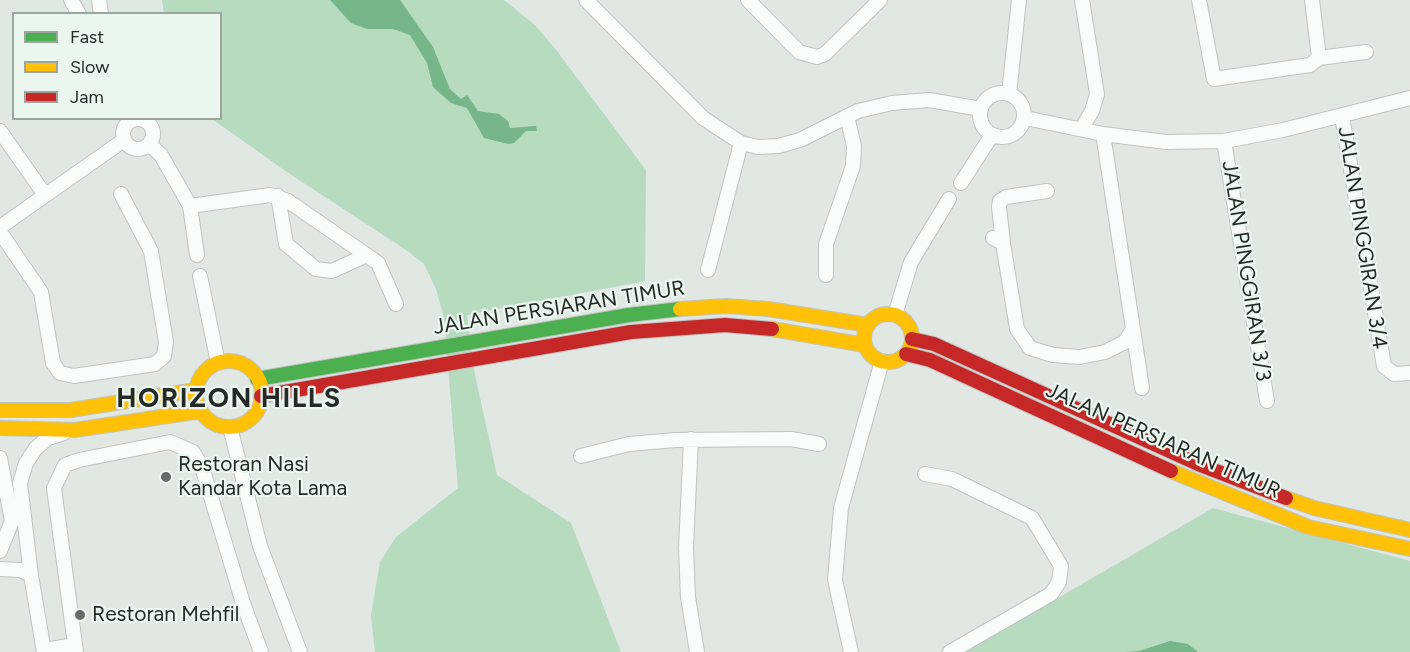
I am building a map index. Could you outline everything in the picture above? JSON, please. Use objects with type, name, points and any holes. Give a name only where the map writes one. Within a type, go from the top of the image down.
[{"type":"street","points":[[747,0],[799,52],[810,57],[825,54],[880,0]]},
{"type":"street","points":[[1010,94],[1019,0]]},
{"type":"street","points":[[1082,0],[1097,94],[1092,111],[1082,128]]},
{"type":"street","points":[[1199,0],[1214,79],[1310,65],[1319,58],[1366,52]]},
{"type":"street","points":[[1312,0],[1319,58]]},
{"type":"street","points":[[591,2],[703,118],[741,143],[758,147],[778,146],[800,140],[858,111],[892,103],[929,100],[981,109]]},
{"type":"street","points":[[1010,94],[1023,106],[1024,118],[1013,135],[999,137],[992,135],[981,121],[981,109],[992,95],[1010,94]]},
{"type":"street","points":[[1024,118],[1103,134],[1166,142],[1224,141],[1342,116],[1410,98]]},
{"type":"street","points":[[826,275],[826,244],[853,166],[854,146],[847,116]]},
{"type":"street","name":"JALAN PINGGIRAN 3/4","points":[[1342,116],[1384,366],[1394,374],[1410,373]]},
{"type":"street","points":[[124,140],[125,125],[132,120]]},
{"type":"street","points":[[124,140],[135,149],[149,144],[152,138],[150,126],[141,120]]},
{"type":"street","points":[[0,131],[45,195]]},
{"type":"street","points":[[1103,134],[1142,388]]},
{"type":"street","points":[[961,183],[992,135]]},
{"type":"street","points":[[0,227],[124,140]]},
{"type":"street","name":"JALAN PINGGIRAN 3/3","points":[[1224,141],[1267,401]]},
{"type":"street","points":[[708,270],[741,143]]},
{"type":"street","points":[[149,144],[161,155],[190,206],[197,255]]},
{"type":"street","points":[[1047,191],[1006,197],[1000,201],[998,240],[1017,329],[1030,348],[1053,355],[1080,357],[1105,352],[1125,342],[1134,329]]},
{"type":"street","points":[[0,232],[41,292],[53,363],[60,373],[74,376],[155,364],[164,356],[166,342],[152,251],[121,194]]},
{"type":"street","points":[[190,206],[278,196],[378,263],[396,304]]},
{"type":"street","points":[[278,196],[286,244],[316,269],[332,271],[367,255]]},
{"type":"street","points":[[868,325],[865,345],[868,352],[882,361],[895,361],[906,354],[912,339],[907,324],[895,315],[911,262],[949,199]]},
{"type":"street","points":[[201,276],[218,363]]},
{"type":"street","name":"JALAN PERSIARAN TIMUR","points":[[257,379],[629,315],[680,309],[726,306],[768,309],[868,325],[880,316],[895,315]]},
{"type":"street","name":"JALAN PERSIARAN TIMUR","points":[[261,396],[631,332],[682,327],[725,325],[766,328],[865,345]]},
{"type":"street","name":"JALAN PERSIARAN TIMUR","points":[[912,339],[934,344],[1198,464],[1314,508],[1410,530]]},
{"type":"street","name":"JALAN PERSIARAN TIMUR","points":[[906,354],[930,360],[1194,482],[1308,527],[1410,549]]},
{"type":"street","points":[[850,652],[835,580],[841,508],[882,361]]},
{"type":"street","points":[[218,363],[236,363],[252,372],[257,379],[261,396],[255,414],[240,425],[230,427],[213,423],[201,411],[196,390],[203,374],[218,363]]},
{"type":"street","points":[[0,410],[71,410],[196,390]]},
{"type":"street","points":[[201,411],[75,430],[48,438],[36,448],[26,463],[20,483],[31,575],[44,651],[75,649],[54,488],[65,465],[170,442],[193,452],[202,467],[243,603],[261,652]]},
{"type":"street","points":[[230,427],[260,546],[300,652]]},
{"type":"street","points":[[0,428],[75,430]]},
{"type":"street","points":[[581,456],[629,444],[691,439],[791,439],[819,444]]},
{"type":"street","points":[[691,439],[686,548],[687,587],[698,652]]},
{"type":"street","points":[[0,458],[12,521],[9,534],[0,551]]},
{"type":"street","points":[[925,474],[952,479],[1032,518],[1061,566],[1059,582],[1051,594],[950,652]]},
{"type":"street","points":[[0,569],[21,570],[31,575]]},
{"type":"shaded area","points":[[162,0],[504,0],[535,25],[557,51],[646,170],[645,281],[467,315],[475,375],[497,475],[571,523],[621,652],[375,652],[371,615],[380,562],[396,537],[458,488],[444,318],[436,289],[424,264],[409,252],[287,172],[213,120],[222,120],[222,12],[164,12]]},
{"type":"shaded area","points":[[330,0],[400,0],[433,47],[450,89],[461,99],[467,95],[478,111],[499,114],[508,121],[510,128],[536,126],[537,131],[526,131],[514,143],[508,144],[484,138],[467,108],[451,103],[433,87],[427,63],[410,35],[393,29],[367,29],[351,23]]},
{"type":"shaded area","points":[[1213,508],[1410,561],[1410,652],[965,652]]},
{"type":"shaded area","points":[[1170,641],[1188,644],[1198,652],[1125,652],[1139,651]]},
{"type":"traffic: fast","points":[[257,379],[629,315],[680,309]]},
{"type":"traffic: slow","points":[[680,309],[726,306],[768,309],[868,325]]},
{"type":"traffic: slow","points":[[888,314],[905,321],[912,338],[905,355],[888,362],[871,355],[864,338],[871,321],[888,314]]},
{"type":"traffic: slow","points":[[772,329],[865,345]]},
{"type":"traffic: slow","points":[[229,361],[241,364],[252,371],[259,382],[262,394],[259,406],[252,417],[241,424],[229,427],[217,424],[206,417],[199,406],[196,394],[199,382],[206,371],[217,364],[229,361]]},
{"type":"traffic: slow","points":[[0,410],[71,410],[196,390]]},
{"type":"traffic: slow","points":[[0,428],[75,430],[201,411]]},
{"type":"traffic: slow","points":[[1171,471],[1308,527],[1410,549]]},
{"type":"traffic: slow","points":[[1286,498],[1314,508],[1410,530]]},
{"type":"traffic: jam","points":[[261,396],[631,332],[725,325],[772,329]]},
{"type":"traffic: jam","points":[[912,339],[934,344],[1198,464],[1286,498]]},
{"type":"traffic: jam","points":[[906,354],[930,360],[1171,471]]},
{"type":"place","name":"Restoran Nasi Kandar Kota Lama","points":[[166,477]]},
{"type":"place","name":"Restoran Mehfil","points":[[80,615]]},
{"type":"district","name":"HORIZON HILLS","points":[[229,399]]}]
